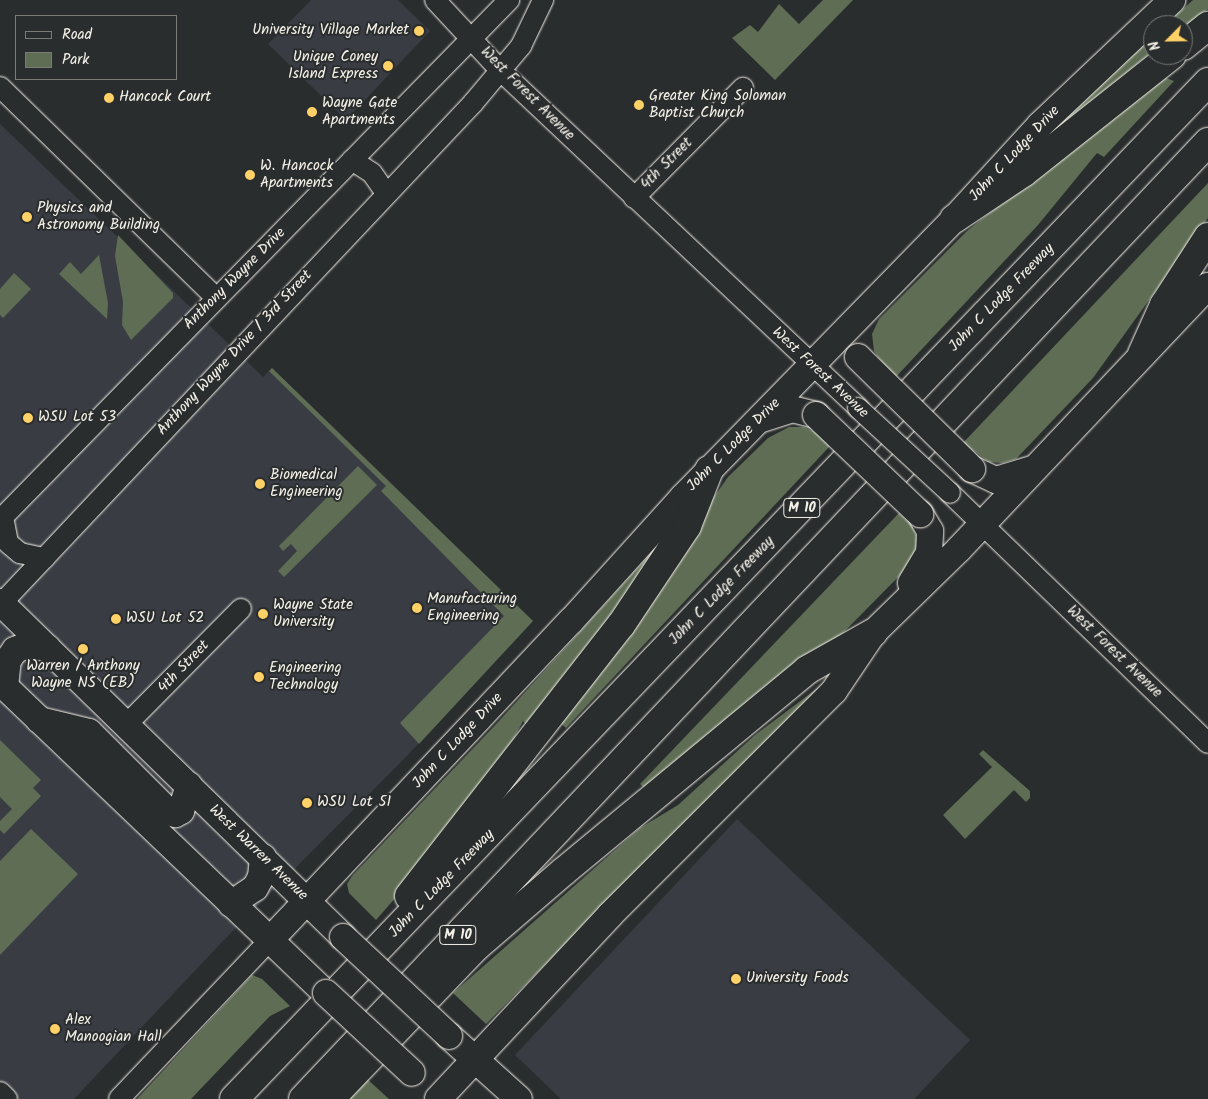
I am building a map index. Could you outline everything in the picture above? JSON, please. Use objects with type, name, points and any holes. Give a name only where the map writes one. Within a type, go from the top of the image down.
[{"type":"highway","points":[[1193,38],[1208,26]]},
{"type":"highway","points":[[954,219],[1023,173],[1159,65]]},
{"type":"highway","name":"John C Lodge Freeway","points":[[234,1099],[1208,82]]},
{"type":"highway","name":"M 10","points":[[303,1099],[1208,142]]},
{"type":"highway","points":[[1142,354],[1164,305],[1208,237]]},
{"type":"highway","points":[[395,933],[394,917],[637,600],[687,526],[709,470]]},
{"type":"highway","points":[[330,1099],[476,947],[622,822],[807,670],[873,634]]},
{"type":"main road","name":"John C Lodge Drive","points":[[270,940],[709,470],[762,419],[810,366],[954,219],[1040,125],[1172,0]]},
{"type":"main road","points":[[48,648],[21,646],[11,654],[1,684],[438,1099],[565,964],[834,691],[873,634],[982,524],[1208,286]]},
{"type":"main road","points":[[863,312],[853,339],[858,357],[972,469],[996,480],[1035,468]]},
{"type":"main road","points":[[762,419],[792,409],[816,415],[920,514],[930,531],[930,554],[893,614]]},
{"type":"main road","name":"West Warren Avenue","points":[[0,604],[127,724],[343,937],[449,1036],[477,1058],[519,1099]]},
{"type":"main road","points":[[38,719],[88,732],[168,811],[175,814],[181,811],[189,785]]},
{"type":"main road","points":[[231,904],[255,888],[261,877],[263,857]]},
{"type":"street","name":"West Forest Avenue","points":[[435,0],[501,71],[810,366],[950,493],[1208,744]]},
{"type":"street","name":"Anthony Wayne Drive","points":[[2,519],[509,0]]},
{"type":"street","name":"Anthony Wayne Drive / 3rd Street","points":[[0,604],[473,103],[521,46],[543,0]]},
{"type":"street","points":[[0,88],[216,298]]},
{"type":"street","name":"4th Street","points":[[634,198],[743,88]]},
{"type":"street","points":[[352,160],[372,173],[386,193]]},
{"type":"street","points":[[2,519],[8,543],[20,554],[44,558]]},
{"type":"street","name":"4th Street","points":[[127,724],[241,609]]},
{"type":"street","points":[[119,1099],[270,940]]},
{"type":"street","points":[[0,1092],[7,1099]]},
{"type":"shaded area","name":"University Village Market","points":[[311,0],[398,0],[430,31],[346,120],[268,44]]},
{"type":"shaded area","name":"Wayne State University","points":[[0,124],[263,377],[272,368],[533,621],[402,761],[221,943],[74,1099],[0,1099]]},
{"type":"shaded area","points":[[737,819],[970,1040],[914,1099],[561,1099],[515,1055]]},
{"type":"green space","points":[[823,0],[853,0],[775,80],[732,38],[750,25],[758,32],[779,4],[799,24]]},
{"type":"green space","points":[[1193,0],[1208,0],[1208,9],[1193,20],[1193,15],[1176,15]]},
{"type":"green space","points":[[1143,44],[1143,59],[1039,145]]},
{"type":"green space","points":[[1161,76],[1174,81],[1104,157],[1097,153],[1038,225],[894,379],[874,351],[872,334],[879,319],[967,231]]},
{"type":"green space","points":[[1208,183],[1208,218],[1093,378],[1016,459],[1002,463],[989,462],[963,443]]},
{"type":"green space","points":[[118,235],[173,293],[173,298],[131,340],[122,325],[123,302],[115,256]]},
{"type":"green space","points":[[99,255],[108,303],[107,319],[59,274],[70,262],[81,274]]},
{"type":"green space","points":[[14,273],[31,289],[3,318],[0,315],[0,289]]},
{"type":"green space","points":[[272,368],[533,621],[419,744],[400,723],[504,616],[381,491],[386,486],[269,371]]},
{"type":"green space","points":[[789,427],[804,427],[817,433],[830,446],[566,728],[557,720],[728,477],[768,438]]},
{"type":"green space","points":[[358,466],[377,485],[284,577],[278,571],[297,551],[291,544],[283,551],[279,546]]},
{"type":"green space","points":[[899,513],[912,526],[918,540],[912,563],[840,636],[645,789],[640,784]]},
{"type":"green space","points":[[664,539],[669,539],[528,726],[523,721],[511,744],[404,888],[376,920],[349,893],[347,884],[352,876],[499,721]]},
{"type":"green space","points":[[827,681],[486,1024],[453,993],[640,828],[678,805],[755,735]]},
{"type":"green space","points":[[0,740],[41,780],[33,788],[41,796],[4,834],[0,830],[0,821],[12,809],[0,797]]},
{"type":"green space","points":[[983,750],[1030,791],[1030,798],[1026,802],[1014,790],[965,839],[943,815],[992,767],[979,754]]},
{"type":"green space","points":[[31,829],[78,874],[0,955],[0,861]]},
{"type":"green space","points":[[252,975],[262,979],[290,1006],[270,1016],[191,1099],[137,1099]]},
{"type":"green space","points":[[366,1078],[389,1099],[350,1099]]},
{"type":"place","name":"University Village Market","points":[[419,31]]},
{"type":"place","name":"Unique Coney Island Express","points":[[388,66]]},
{"type":"place","name":"Hancock Court","points":[[109,98]]},
{"type":"place","name":"Greater King Soloman Baptist Church","points":[[639,105]]},
{"type":"place","name":"Wayne Gate Apartments","points":[[312,112]]},
{"type":"place","name":"W. Hancock Apartments","points":[[250,175]]},
{"type":"place","name":"Physics and Astronomy Building","points":[[27,217]]},
{"type":"place","name":"WSU Lot 53","points":[[28,418]]},
{"type":"place","name":"Biomedical Engineering","points":[[260,484]]},
{"type":"place","name":"Manufacturing Engineering","points":[[417,608]]},
{"type":"place","name":"Wayne State University","points":[[263,614]]},
{"type":"place","name":"WSU Lot 52","points":[[116,619]]},
{"type":"place","name":"Warren / Anthony Wayne NS (EB)","points":[[83,649]]},
{"type":"place","name":"Engineering Technology","points":[[259,677]]},
{"type":"place","name":"WSU Lot 51","points":[[307,803]]},
{"type":"place","name":"University Foods","points":[[736,979]]},
{"type":"place","name":"Alex Manoogian Hall","points":[[55,1029]]}]
